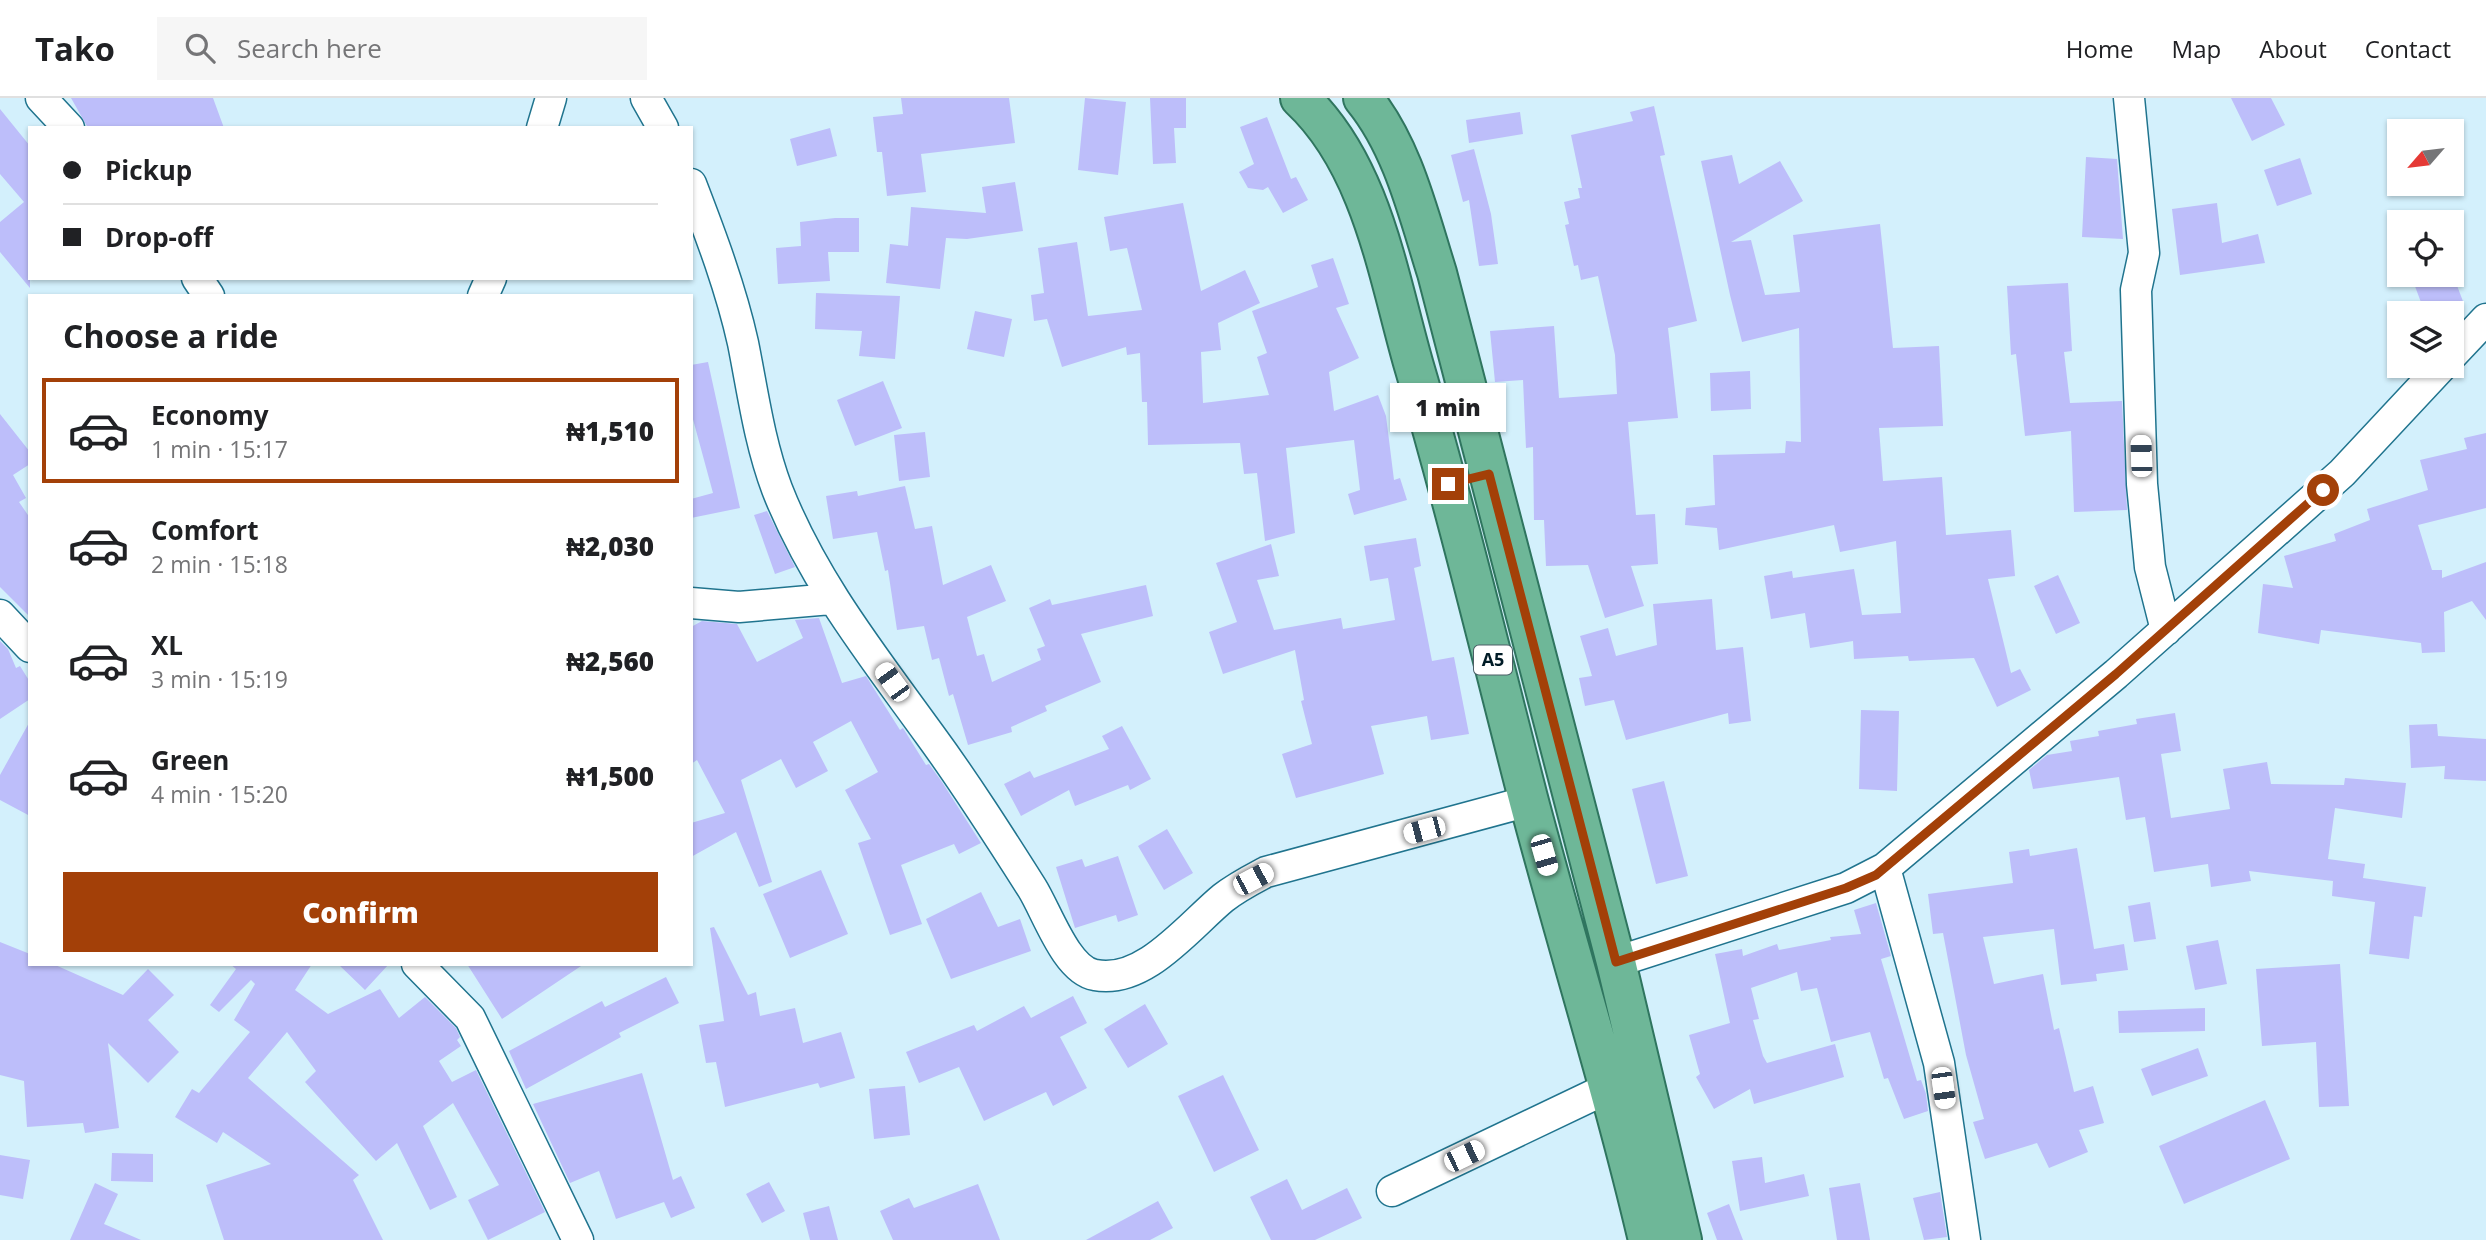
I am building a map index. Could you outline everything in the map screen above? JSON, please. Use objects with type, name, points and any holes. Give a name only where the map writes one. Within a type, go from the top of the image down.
[{"type":"highway","name":"A5","points":[[1300,98],[1317,114],[1342,151],[1366,201],[1448,484],[1529,802],[1648,1240]]},
{"type":"highway","name":"A5","points":[[1363,98],[1386,131],[1416,206],[1616,962],[1682,1240]]},
{"type":"highway","points":[[1448,484],[1489,474]]},
{"type":"street","points":[[41,98],[67,126]]},
{"type":"street","points":[[543,126],[551,98]]},
{"type":"street","points":[[646,98],[662,126]]},
{"type":"street","points":[[2129,98],[2144,253],[2136,290],[2142,484],[2150,567],[2166,630]]},
{"type":"street","points":[[693,189],[720,260],[742,342],[756,425],[765,456],[791,521],[831,598],[959,778],[1033,890],[1076,968],[1094,975],[1121,976],[1160,954],[1239,886],[1266,872],[1529,802]]},
{"type":"street","points":[[2464,342],[2486,318]]},
{"type":"street","points":[[1616,962],[1846,888],[1885,869],[2166,630],[2342,473],[2431,378]]},
{"type":"street","points":[[693,603],[739,607],[831,598]]},
{"type":"street","points":[[0,615],[28,645]]},
{"type":"street","points":[[1885,869],[1939,1063],[1965,1240]]},
{"type":"street","points":[[419,966],[470,1018],[578,1240]]},
{"type":"street","points":[[1392,1191],[1608,1088]]},
{"type":"building","points":[[71,98],[213,98],[223,126],[87,126]]},
{"type":"building","points":[[901,98],[1009,98],[1015,143],[921,154],[926,192],[887,196],[882,152],[877,152],[873,117],[903,114]]},
{"type":"building","points":[[1085,98],[1126,102],[1118,175],[1078,170]]},
{"type":"building","points":[[1150,98],[1186,98],[1186,128],[1174,128],[1176,163],[1153,164]]},
{"type":"building","points":[[2231,98],[2271,98],[2285,125],[2252,141]]},
{"type":"building","points":[[1654,106],[1665,155],[1660,156],[1697,321],[1668,328],[1678,418],[1628,422],[1636,515],[1655,514],[1658,564],[1631,566],[1644,606],[1605,618],[1588,565],[1546,566],[1544,520],[1534,520],[1533,447],[1526,448],[1523,380],[1495,382],[1490,331],[1554,326],[1559,398],[1617,394],[1615,355],[1598,276],[1581,280],[1578,265],[1574,266],[1565,225],[1569,224],[1564,202],[1580,198],[1578,188],[1582,188],[1571,135],[1633,121],[1630,112]]},
{"type":"building","points":[[0,109],[28,144],[30,288],[0,252],[0,222],[24,202],[0,174]]},
{"type":"building","points":[[1520,112],[1523,134],[1469,143],[1466,120]]},
{"type":"building","points":[[1267,117],[1291,179],[1296,177],[1308,200],[1283,213],[1268,187],[1263,190],[1248,188],[1239,172],[1254,164],[1240,127]]},
{"type":"building","points":[[830,128],[837,156],[797,166],[790,139]]},
{"type":"building","points":[[1474,149],[1491,214],[1498,264],[1479,266],[1469,200],[1463,202],[1451,155]]},
{"type":"building","points":[[1732,155],[1739,184],[1780,161],[1803,201],[1731,242],[1751,240],[1765,295],[1800,292],[1793,235],[1880,224],[1893,348],[1939,346],[1943,426],[1879,428],[1883,481],[1942,477],[1946,535],[2011,530],[2015,576],[1988,579],[2011,673],[2020,669],[2031,690],[1997,707],[1974,658],[1909,661],[1908,656],[1854,659],[1853,641],[1810,648],[1805,613],[1771,619],[1764,576],[1792,571],[1793,578],[1854,569],[1862,615],[1901,613],[1896,541],[1840,552],[1834,525],[1719,550],[1717,528],[1685,525],[1686,508],[1715,505],[1713,455],[1785,453],[1786,441],[1801,442],[1799,328],[1742,342],[1730,295],[1701,161]]},
{"type":"building","points":[[2086,157],[2117,159],[2123,239],[2082,237]]},
{"type":"building","points":[[2300,158],[2312,194],[2277,206],[2264,170]]},
{"type":"building","points":[[1015,182],[1023,231],[967,239],[946,238],[940,289],[886,283],[890,244],[908,246],[911,207],[986,213],[982,187]]},
{"type":"building","points":[[1183,203],[1201,291],[1245,270],[1260,303],[1218,323],[1221,350],[1201,352],[1203,403],[1269,395],[1257,357],[1267,353],[1252,311],[1318,287],[1311,265],[1333,258],[1349,304],[1336,308],[1359,358],[1329,372],[1334,411],[1378,395],[1386,416],[1394,480],[1400,478],[1407,500],[1354,515],[1348,494],[1360,490],[1354,440],[1286,448],[1295,533],[1265,541],[1257,473],[1244,474],[1240,443],[1148,445],[1147,402],[1142,402],[1140,353],[1127,355],[1126,347],[1062,367],[1047,319],[1034,321],[1031,295],[1044,293],[1038,248],[1077,242],[1088,316],[1142,310],[1127,248],[1110,251],[1104,217]]},
{"type":"building","points":[[2217,203],[2222,243],[2258,234],[2265,263],[2180,275],[2172,209]]},
{"type":"building","points":[[859,218],[859,252],[828,252],[830,281],[778,284],[776,248],[801,246],[800,222]]},
{"type":"building","points":[[2068,283],[2072,351],[2064,352],[2070,403],[2122,401],[2127,510],[2074,512],[2071,431],[2025,436],[2016,354],[2011,355],[2007,286]]},
{"type":"building","points":[[2415,287],[2458,287],[2463,301],[2420,301]]},
{"type":"building","points":[[816,293],[900,296],[895,359],[859,356],[862,331],[815,329]]},
{"type":"building","points":[[975,311],[1012,319],[1004,357],[967,349]]},
{"type":"building","points":[[708,362],[740,508],[693,518],[693,498],[713,493],[693,419],[693,365]]},
{"type":"building","points":[[1750,371],[1751,409],[1711,411],[1710,373]]},
{"type":"building","points":[[883,381],[902,428],[855,446],[837,400]]},
{"type":"building","points":[[0,414],[28,449],[28,465],[13,475],[26,498],[19,502],[28,515],[28,615],[0,587]]},
{"type":"building","points":[[925,432],[930,477],[899,481],[894,435]]},
{"type":"building","points":[[2486,433],[2486,508],[2418,525],[2432,570],[2442,570],[2442,578],[2486,562],[2486,620],[2472,601],[2444,612],[2445,652],[2422,653],[2421,643],[2321,630],[2319,644],[2258,633],[2263,584],[2293,588],[2284,556],[2336,541],[2334,534],[2370,520],[2367,509],[2428,490],[2420,460],[2467,449],[2464,438]]},
{"type":"building","points":[[905,486],[915,529],[932,526],[943,585],[991,565],[1006,601],[967,617],[977,656],[984,654],[992,682],[1041,660],[1037,649],[1045,646],[1029,608],[1050,599],[1052,605],[1146,585],[1153,616],[1081,634],[1101,682],[1045,706],[1047,711],[1011,727],[1012,732],[968,745],[953,694],[949,696],[939,658],[932,660],[924,626],[897,630],[888,570],[885,571],[877,532],[833,539],[826,496],[857,491],[858,496]]},
{"type":"building","points":[[767,511],[795,567],[775,574],[754,515]]},
{"type":"building","points":[[1416,538],[1421,566],[1414,568],[1432,661],[1454,657],[1469,734],[1431,740],[1427,716],[1371,726],[1384,774],[1296,798],[1282,754],[1312,744],[1301,701],[1304,700],[1295,650],[1223,674],[1209,632],[1237,622],[1216,563],[1271,544],[1279,576],[1257,580],[1274,630],[1341,618],[1343,629],[1395,620],[1388,578],[1370,581],[1364,546]]},
{"type":"building","points":[[2058,575],[2080,623],[2056,634],[2034,586]]},
{"type":"building","points":[[1712,599],[1716,650],[1743,647],[1751,721],[1729,724],[1728,713],[1626,740],[1614,700],[1585,706],[1579,678],[1592,676],[1580,636],[1608,628],[1616,656],[1657,645],[1653,604]]},
{"type":"building","points":[[819,618],[842,683],[866,676],[900,730],[903,728],[926,765],[929,764],[942,782],[981,843],[959,854],[954,844],[901,865],[922,924],[890,935],[858,843],[871,839],[845,790],[878,772],[851,721],[813,742],[828,771],[796,788],[781,759],[741,780],[772,882],[759,887],[736,832],[693,856],[693,822],[725,813],[697,760],[693,763],[693,626],[702,621],[737,624],[757,662],[803,638],[795,620]]},
{"type":"building","points":[[0,641],[8,649],[16,668],[20,666],[28,679],[28,700],[0,719]]},
{"type":"building","points":[[1861,710],[1899,711],[1897,791],[1859,789]]},
{"type":"building","points":[[2175,713],[2181,751],[2161,754],[2171,818],[2230,809],[2223,769],[2267,762],[2271,784],[2344,785],[2345,778],[2406,783],[2402,818],[2335,808],[2328,859],[2365,864],[2363,878],[2426,887],[2422,917],[2414,916],[2409,959],[2369,954],[2375,902],[2332,896],[2333,881],[2249,871],[2251,881],[2211,887],[2208,864],[2154,872],[2145,817],[2126,820],[2119,777],[2033,789],[2029,770],[2047,755],[2072,751],[2070,741],[2099,736],[2098,731],[2137,724],[2136,719]]},
{"type":"building","points":[[2437,724],[2438,736],[2486,739],[2486,781],[2444,779],[2445,766],[2411,768],[2409,725]]},
{"type":"building","points":[[28,725],[28,815],[0,800],[0,775]]},
{"type":"building","points":[[1122,726],[1151,779],[1130,790],[1128,785],[1075,806],[1069,790],[1021,816],[1004,784],[1030,771],[1034,778],[1109,749],[1102,736]]},
{"type":"building","points":[[1664,781],[1688,876],[1656,884],[1632,789]]},
{"type":"building","points":[[1167,829],[1193,873],[1164,890],[1138,846]]},
{"type":"building","points":[[2077,848],[2094,949],[2124,944],[2128,970],[2096,974],[2097,981],[2061,985],[2054,929],[1983,937],[1994,984],[2043,974],[2054,1030],[2059,1028],[2074,1092],[2093,1086],[2104,1123],[2079,1130],[2088,1152],[2049,1168],[2037,1143],[1985,1159],[1973,1122],[1984,1119],[1966,1055],[1943,933],[1933,934],[1928,894],[2013,883],[2009,852],[2029,849],[2030,856]]},
{"type":"building","points":[[1118,856],[1138,915],[1118,922],[1116,915],[1075,928],[1056,867],[1082,859],[1085,867]]},
{"type":"building","points":[[821,870],[848,934],[790,958],[763,894]]},
{"type":"building","points":[[981,892],[998,927],[1020,919],[1031,951],[951,979],[926,919]]},
{"type":"building","points":[[2150,902],[2156,939],[2134,942],[2128,906]]},
{"type":"building","points":[[1876,903],[1891,956],[1881,959],[1917,1081],[1921,1080],[1926,1094],[1928,1111],[1904,1119],[1888,1078],[1884,1079],[1870,1032],[1831,1042],[1817,988],[1801,991],[1797,972],[1751,988],[1759,1019],[1753,1020],[1763,1056],[1767,1063],[1835,1044],[1844,1077],[1754,1104],[1750,1089],[1714,1109],[1696,1077],[1700,1074],[1689,1035],[1730,1023],[1715,954],[1742,949],[1743,956],[1777,944],[1779,950],[1831,940],[1830,937],[1861,934],[1854,910]]},
{"type":"building","points":[[714,927],[748,995],[756,992],[760,1016],[795,1008],[803,1043],[841,1032],[855,1078],[820,1088],[818,1083],[725,1107],[716,1062],[706,1063],[699,1025],[724,1021],[710,928]]},
{"type":"building","points":[[2218,940],[2227,984],[2195,990],[2186,946]]},
{"type":"building","points":[[0,942],[28,953],[28,966],[58,966],[123,995],[148,969],[174,995],[148,1020],[179,1052],[148,1083],[108,1043],[119,1128],[85,1133],[83,1123],[27,1127],[24,1081],[0,1075]]},
{"type":"building","points":[[2340,964],[2349,1106],[2319,1107],[2316,1042],[2262,1046],[2256,969]]},
{"type":"building","points":[[232,966],[311,966],[295,990],[328,1014],[380,989],[399,1018],[425,997],[456,1028],[460,1037],[457,1040],[461,1046],[439,1061],[452,1082],[476,1070],[545,1212],[488,1240],[468,1200],[499,1185],[453,1103],[423,1126],[457,1197],[430,1210],[397,1143],[376,1161],[305,1082],[316,1071],[287,1032],[248,1078],[359,1175],[353,1180],[383,1240],[224,1240],[206,1185],[271,1164],[223,1132],[217,1143],[175,1117],[192,1089],[199,1093],[250,1032],[234,1020],[255,984],[251,980],[219,1012],[210,1005],[236,969]]},
{"type":"building","points":[[340,966],[387,966],[365,990]]},
{"type":"building","points":[[468,966],[581,966],[502,1019]]},
{"type":"building","points":[[666,977],[679,1003],[619,1033],[621,1037],[526,1089],[509,1051],[602,1001],[605,1007]]},
{"type":"building","points":[[1073,996],[1087,1023],[1060,1037],[1087,1088],[1053,1106],[1046,1092],[984,1121],[959,1067],[919,1083],[906,1052],[974,1025],[977,1031],[1024,1006],[1031,1018]]},
{"type":"building","points":[[1145,1004],[1168,1044],[1128,1068],[1104,1029]]},
{"type":"building","points":[[2205,1008],[2205,1031],[2119,1033],[2118,1011]]},
{"type":"building","points":[[2198,1048],[2208,1076],[2152,1096],[2141,1069]]},
{"type":"building","points":[[642,1073],[673,1180],[681,1176],[695,1208],[671,1218],[664,1202],[616,1219],[599,1171],[570,1183],[533,1104]]},
{"type":"building","points":[[1223,1075],[1259,1150],[1214,1172],[1178,1096]]},
{"type":"building","points":[[905,1086],[910,1135],[874,1139],[869,1089]]},
{"type":"building","points":[[2265,1100],[2290,1159],[2184,1204],[2159,1146]]},
{"type":"building","points":[[112,1153],[153,1154],[153,1182],[111,1181]]},
{"type":"building","points":[[0,1155],[30,1160],[23,1199],[0,1195]]},
{"type":"building","points":[[1762,1157],[1765,1183],[1804,1174],[1809,1196],[1740,1211],[1732,1161]]},
{"type":"building","points":[[1287,1179],[1302,1210],[1347,1188],[1362,1218],[1315,1240],[1271,1240],[1250,1197]]},
{"type":"building","points":[[769,1182],[785,1211],[762,1223],[746,1194]]},
{"type":"building","points":[[95,1183],[118,1194],[104,1224],[141,1240],[70,1240]]},
{"type":"building","points":[[1860,1183],[1870,1240],[1837,1240],[1829,1188]]},
{"type":"building","points":[[978,1184],[1000,1240],[893,1240],[880,1211],[909,1198],[914,1208]]},
{"type":"building","points":[[1940,1192],[1947,1237],[1924,1240],[1913,1198]]},
{"type":"building","points":[[1158,1201],[1173,1228],[1150,1240],[1086,1240]]},
{"type":"building","points":[[1729,1204],[1743,1240],[1717,1240],[1707,1213]]},
{"type":"building","points":[[829,1206],[838,1240],[810,1240],[803,1213]]},
{"type":"route","points":[[1448,484],[1489,474],[1616,962],[1846,888],[1876,875],[1901,857],[2116,674],[2323,490]]}]
